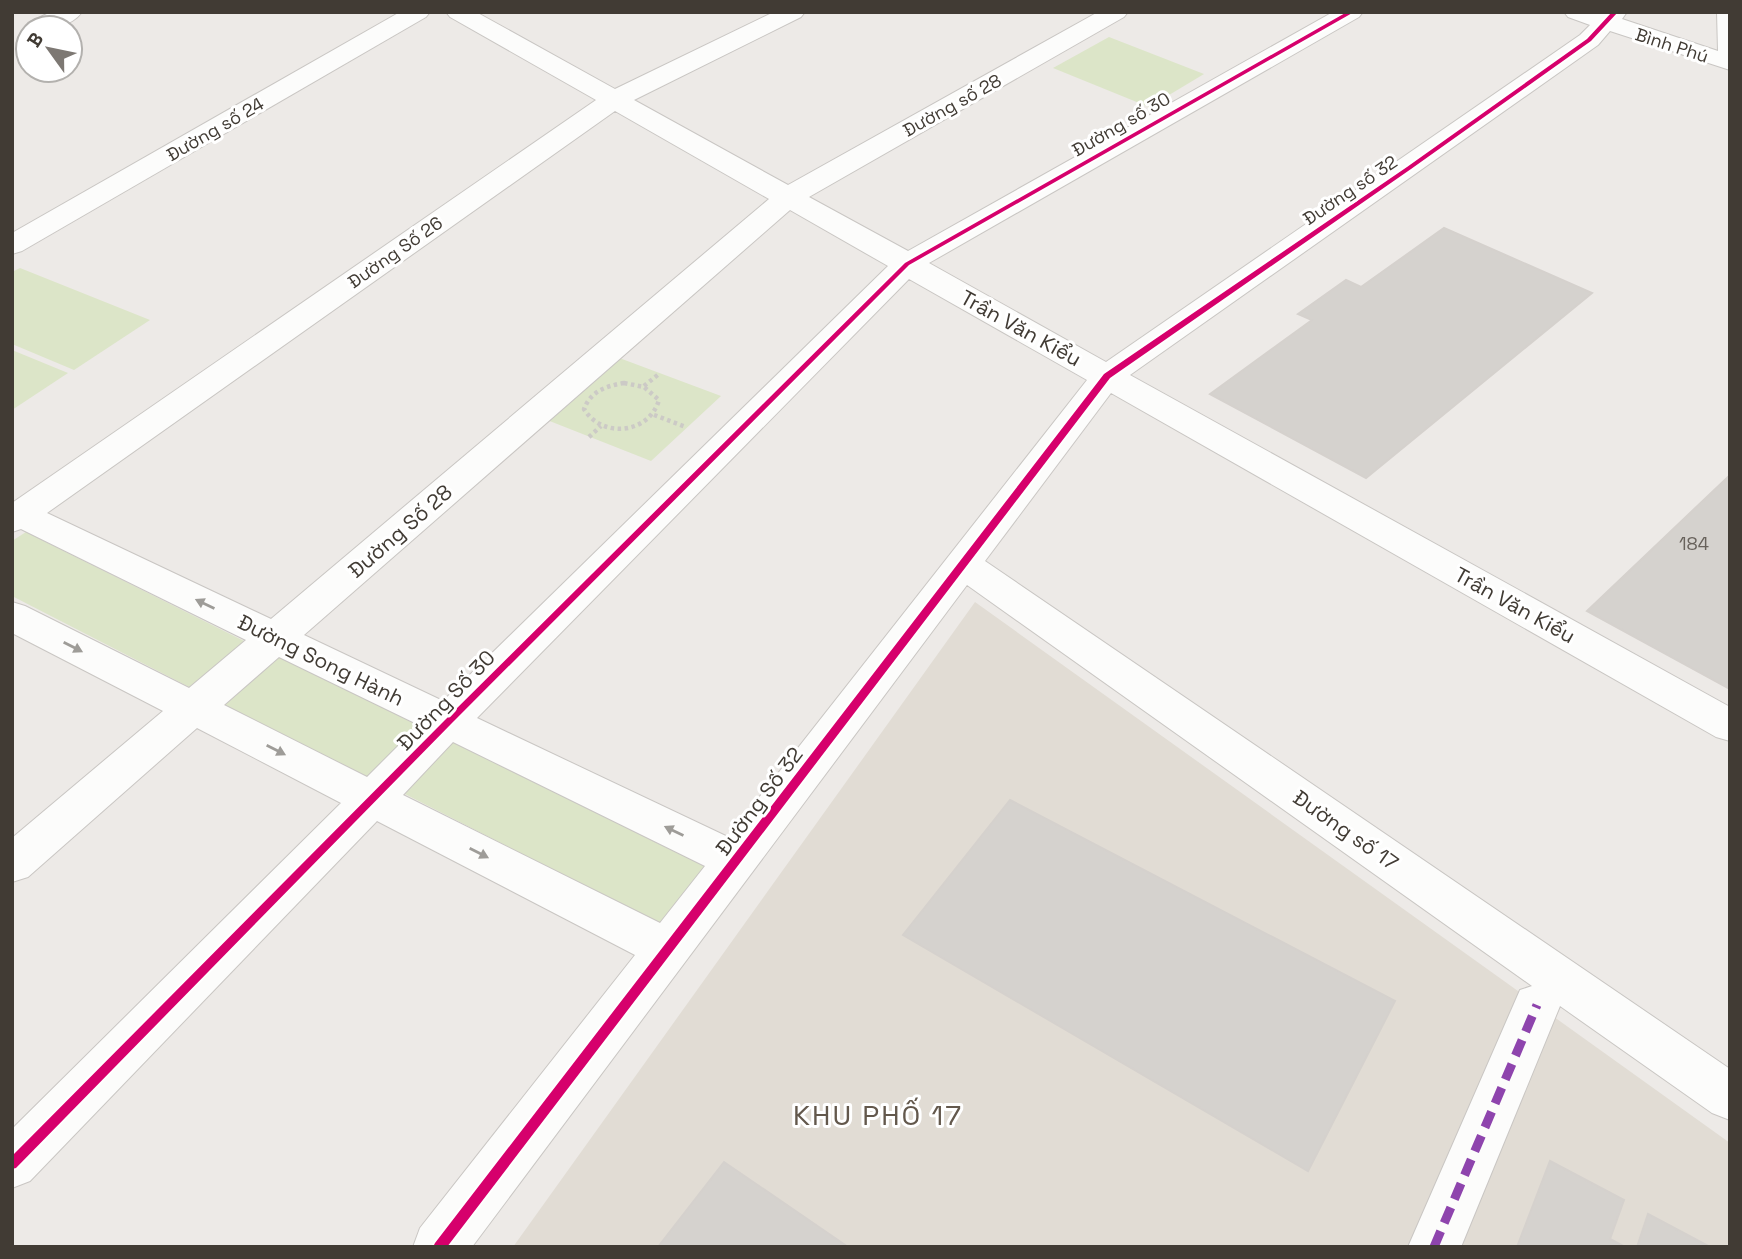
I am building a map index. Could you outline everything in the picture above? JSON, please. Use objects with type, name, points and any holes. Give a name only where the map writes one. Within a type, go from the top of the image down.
[{"type":"street","name":"Đường số 24","points":[[12,246],[418,12]]},
{"type":"street","name":"Trần Văn Kiểu","points":[[458,12],[1730,726]]},
{"type":"street","name":"Đường Số 26","points":[[16,517],[613,100],[793,12]]},
{"type":"street","name":"Đường số 28","points":[[788,197],[1116,12]]},
{"type":"street","name":"Đường số 30","points":[[906,264],[1351,12]]},
{"type":"street","name":"Bình Phú","points":[[1576,12],[1611,18],[1730,63]]},
{"type":"street","points":[[1728,12],[1730,52]]},
{"type":"street","name":"Đường số 32","points":[[1107,376],[1590,40],[1611,18]]},
{"type":"street","name":"Đường Số 28","points":[[12,864],[788,197]]},
{"type":"street","name":"Đường Số 30","points":[[12,1164],[448,722],[906,264]]},
{"type":"street","name":"Đường Số 32","points":[[439,1247],[1107,376]]},
{"type":"street","name":"Đường Song Hành","points":[[16,517],[276,638],[736,861]]},
{"type":"street","name":"Đường số 17","points":[[963,564],[1730,1097]]},
{"type":"street","points":[[12,616],[667,949]]},
{"type":"street","points":[[1434,1247],[1537,1005]]},
{"type":"path","points":[[644,386],[660,373]]},
{"type":"path","points":[[612,384],[644,386],[655,393],[659,400],[654,415],[646,422],[624,429],[601,426],[586,416],[586,401],[592,394],[612,384]]},
{"type":"path","points":[[589,437],[601,426]]},
{"type":"shaded area","points":[[975,602],[1730,1143],[1730,1247],[513,1247]]},
{"type":"green space","points":[[1109,37],[1204,74],[1149,107],[1053,68]]},
{"type":"green space","points":[[20,268],[150,320],[74,370],[12,344],[12,272]]},
{"type":"green space","points":[[12,350],[68,373],[12,410]]},
{"type":"green space","points":[[614,356],[721,396],[651,461],[542,418]]},
{"type":"green space","points":[[26,532],[248,643],[193,689],[12,596],[12,541]]},
{"type":"green space","points":[[274,654],[423,726],[371,779],[220,703]]},
{"type":"green space","points":[[451,741],[708,868],[659,924],[401,792]]},
{"type":"building","points":[[1444,228],[1592,293],[1366,478],[1210,394],[1312,320],[1298,314],[1346,280],[1361,287]]},
{"type":"building","points":[[1730,475],[1730,689],[1587,611]]},
{"type":"building","points":[[1010,800],[1395,1001],[1308,1171],[903,935]]},
{"type":"building","points":[[1550,1161],[1624,1200],[1610,1239],[1625,1247],[1517,1247]]},
{"type":"building","points":[[724,1162],[848,1247],[658,1247]]},
{"type":"building","points":[[1648,1214],[1710,1247],[1637,1247]]},
{"type":"marked path","points":[[1434,1247],[1537,1005]]},
{"type":"cycle path","points":[[12,1164],[448,722],[907,264],[1351,12]]},
{"type":"cycle path","points":[[439,1247],[1107,376],[1589,40],[1615,12]]},
{"type":"district","name":"KHU PHỐ 17","points":[[878,1115]]}]
